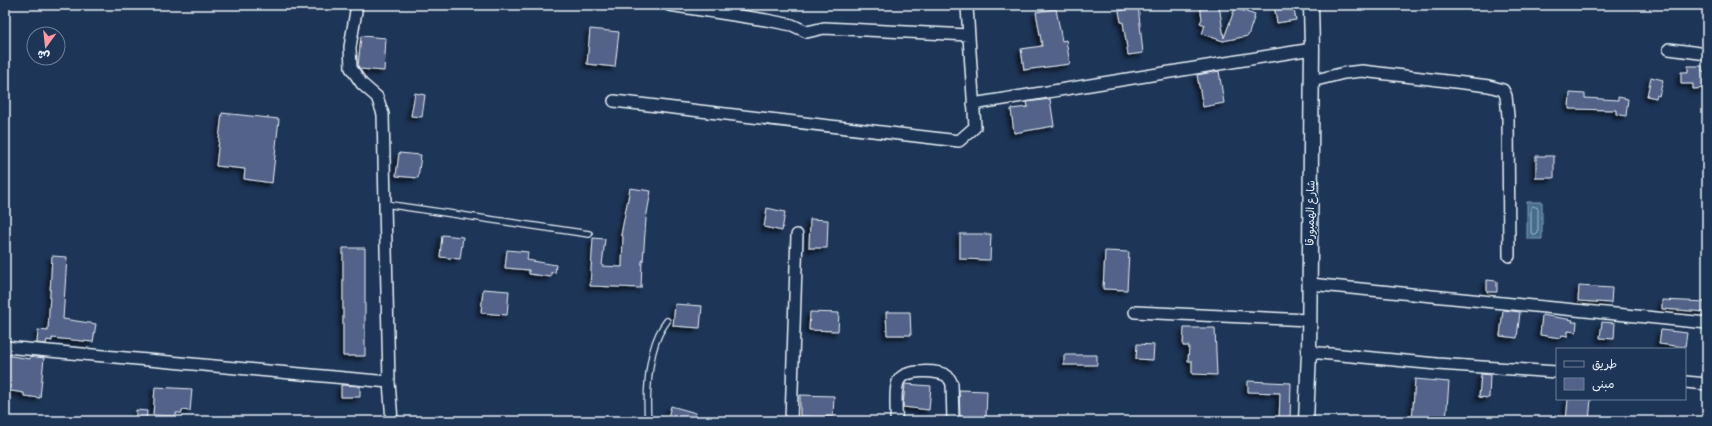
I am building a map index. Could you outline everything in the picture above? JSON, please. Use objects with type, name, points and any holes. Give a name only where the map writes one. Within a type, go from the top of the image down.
[{"type":"street","points":[[357,5],[350,47],[351,68],[362,84],[377,97],[383,114],[389,382],[392,421]]},
{"type":"street","points":[[669,5],[792,25],[807,32],[824,28],[969,35]]},
{"type":"street","name":"شارع الهمبورقا","points":[[1306,421],[1310,284],[1312,81],[1311,5]]},
{"type":"street","points":[[614,101],[959,141],[975,127],[969,35],[970,6]]},
{"type":"street","points":[[973,104],[1312,49]]},
{"type":"street","points":[[1668,49],[1707,54]]},
{"type":"street","points":[[1312,81],[1344,73],[1369,71],[1489,86],[1503,90],[1506,96],[1508,116],[1510,256]]},
{"type":"street","points":[[792,421],[797,235]]},
{"type":"street","points":[[1310,284],[1707,323]]},
{"type":"street","points":[[1135,312],[1308,320]]},
{"type":"street","points":[[5,347],[389,382]]},
{"type":"street","points":[[1309,352],[1437,364],[1556,372]]},
{"type":"street","points":[[896,421],[898,380],[902,376],[923,371],[941,374],[950,380],[952,384],[953,421]]},
{"type":"street","points":[[1686,382],[1707,384]]},
{"type":"lane","points":[[384,204],[589,234]]},
{"type":"lane","points":[[648,421],[647,407],[652,359],[659,334],[667,321]]},
{"type":"water","points":[[1527,202],[1542,202],[1542,239],[1527,239]]},
{"type":"building","points":[[1125,5],[1138,5],[1143,53],[1128,55],[1123,22],[1121,22],[1119,11],[1125,10]]},
{"type":"building","points":[[1200,5],[1219,5],[1224,38],[1235,8],[1255,15],[1248,36],[1223,41],[1202,34],[1205,25],[1200,23],[1202,19]]},
{"type":"building","points":[[1274,5],[1293,5],[1296,20],[1277,23]]},
{"type":"building","points":[[1056,9],[1062,41],[1066,40],[1070,64],[1024,70],[1021,49],[1042,46],[1036,12]]},
{"type":"building","points":[[590,29],[619,32],[615,67],[587,64]]},
{"type":"building","points":[[361,36],[386,38],[384,71],[360,69],[358,66]]},
{"type":"building","points":[[1688,66],[1702,66],[1702,71],[1707,71],[1707,88],[1693,89],[1693,84],[1681,84],[1681,72],[1688,72]]},
{"type":"building","points":[[1219,71],[1224,103],[1203,107],[1197,75]]},
{"type":"building","points":[[1651,77],[1663,80],[1659,96],[1657,95],[1656,98],[1647,96]]},
{"type":"building","points":[[415,93],[425,95],[422,117],[411,116]]},
{"type":"building","points":[[1570,93],[1585,94],[1585,98],[1618,100],[1618,97],[1628,99],[1626,116],[1616,114],[1616,110],[1569,109]]},
{"type":"building","points":[[1050,99],[1054,126],[1014,133],[1011,109],[1028,107],[1027,102]]},
{"type":"building","points":[[222,113],[279,119],[272,183],[244,179],[245,169],[216,166]]},
{"type":"building","points":[[399,153],[421,155],[418,178],[396,176]]},
{"type":"building","points":[[1536,156],[1554,156],[1554,178],[1536,178]]},
{"type":"building","points":[[630,188],[651,191],[646,219],[641,288],[590,286],[593,238],[605,239],[602,266],[622,267],[623,236],[621,235]]},
{"type":"building","points":[[767,208],[785,212],[782,231],[764,227]]},
{"type":"building","points":[[810,219],[828,220],[827,248],[809,248]]},
{"type":"building","points":[[960,234],[991,234],[990,260],[960,259]]},
{"type":"building","points":[[442,235],[463,237],[460,259],[440,257]]},
{"type":"building","points":[[343,248],[365,248],[365,356],[343,356]]},
{"type":"building","points":[[507,250],[528,252],[527,260],[556,265],[555,273],[551,272],[551,277],[529,274],[529,270],[505,268]]},
{"type":"building","points":[[1105,251],[1129,252],[1127,290],[1103,289]]},
{"type":"building","points":[[52,256],[67,257],[63,319],[96,324],[93,342],[52,338],[52,341],[47,340],[46,344],[37,343],[38,330],[48,331]]},
{"type":"building","points":[[1487,280],[1497,281],[1497,292],[1487,292]]},
{"type":"building","points":[[1579,286],[1612,288],[1611,303],[1578,301]]},
{"type":"building","points":[[483,289],[509,291],[507,315],[481,313]]},
{"type":"building","points":[[1662,300],[1707,302],[1706,312],[1662,309]]},
{"type":"building","points":[[675,304],[702,306],[700,328],[673,326]]},
{"type":"building","points":[[1503,310],[1520,312],[1517,338],[1500,336]]},
{"type":"building","points":[[810,312],[839,313],[838,331],[809,330]]},
{"type":"building","points":[[886,312],[910,312],[911,335],[887,335]]},
{"type":"building","points":[[1542,315],[1577,322],[1576,332],[1568,331],[1568,336],[1562,335],[1561,338],[1540,335]]},
{"type":"building","points":[[1602,322],[1615,323],[1614,339],[1600,338]]},
{"type":"building","points":[[1184,328],[1215,328],[1217,375],[1192,374],[1192,361],[1188,361],[1189,346],[1183,346]]},
{"type":"building","points":[[1661,330],[1687,333],[1685,347],[1659,344]]},
{"type":"building","points":[[1137,344],[1154,345],[1153,360],[1136,359]]},
{"type":"building","points":[[5,355],[30,359],[30,356],[44,358],[40,398],[24,396],[24,393],[5,390]]},
{"type":"building","points":[[1064,355],[1097,355],[1097,365],[1064,365]]},
{"type":"building","points":[[1481,374],[1490,375],[1489,398],[1479,397]]},
{"type":"building","points":[[1415,379],[1449,382],[1446,421],[1412,421]]},
{"type":"building","points":[[1248,381],[1291,383],[1290,421],[1279,421],[1280,393],[1248,392]]},
{"type":"building","points":[[905,384],[931,386],[929,410],[903,407]]},
{"type":"building","points":[[341,385],[360,386],[360,397],[341,397]]},
{"type":"building","points":[[155,387],[192,389],[190,411],[182,410],[182,413],[176,413],[176,416],[153,415]]},
{"type":"building","points":[[959,390],[987,391],[986,418],[960,417]]},
{"type":"building","points":[[800,395],[834,396],[833,417],[800,416]]},
{"type":"building","points":[[1568,400],[1591,400],[1589,421],[1566,421]]},
{"type":"building","points":[[671,406],[696,413],[694,421],[667,421]]},
{"type":"building","points":[[136,410],[147,411],[146,421],[136,420]]}]
